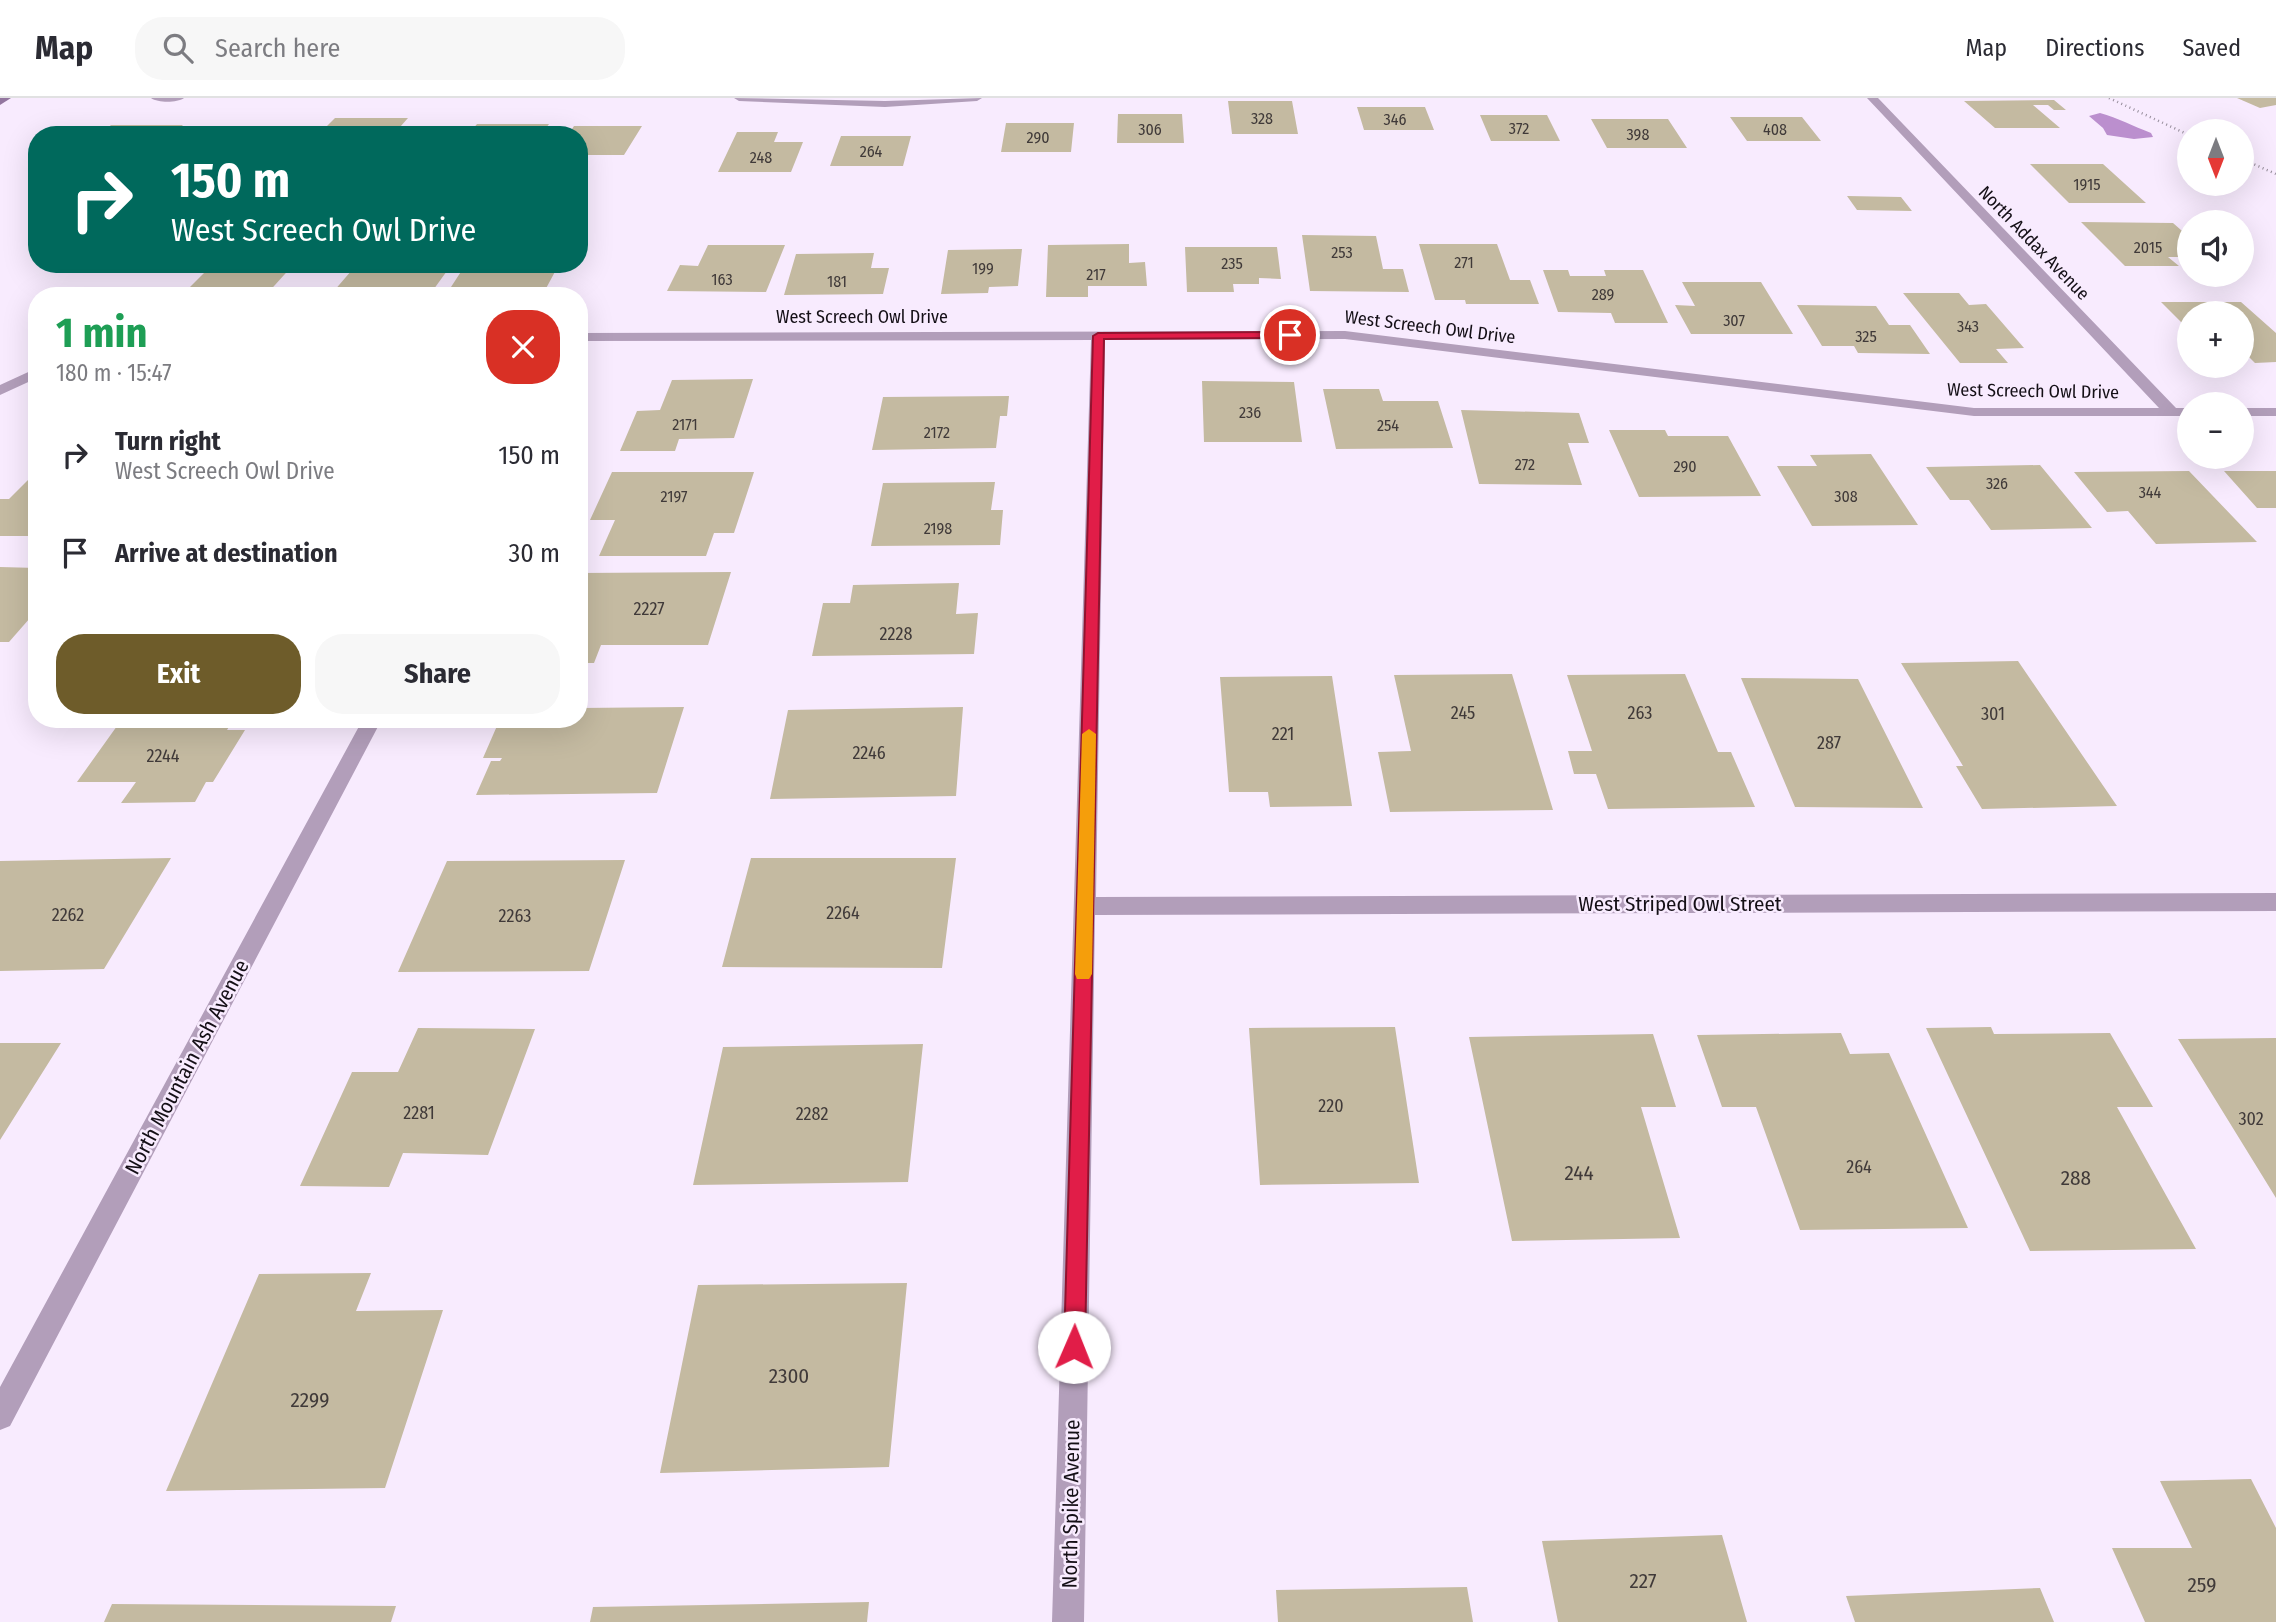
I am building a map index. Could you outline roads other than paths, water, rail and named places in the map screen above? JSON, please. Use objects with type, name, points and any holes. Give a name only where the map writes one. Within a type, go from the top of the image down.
[{"type":"main road","points":[[0,102],[6,98]]},
{"type":"street","points":[[156,98],[179,98]]},
{"type":"street","points":[[739,98],[885,104],[976,98]]},
{"type":"street","name":"North Addax Avenue","points":[[1872,98],[2172,412]]},
{"type":"street","name":"West Screech Owl Drive","points":[[588,337],[1345,335],[1974,412],[2177,412]]},
{"type":"street","name":"North Spike Avenue","points":[[1068,1622],[1098,336]]},
{"type":"street","points":[[0,391],[28,377]]},
{"type":"street","points":[[2254,412],[2276,412]]},
{"type":"street","name":"North Mountain Ash Avenue","points":[[0,1416],[368,728]]},
{"type":"street","name":"West Striped Owl Street","points":[[1085,906],[2276,902]]}]
